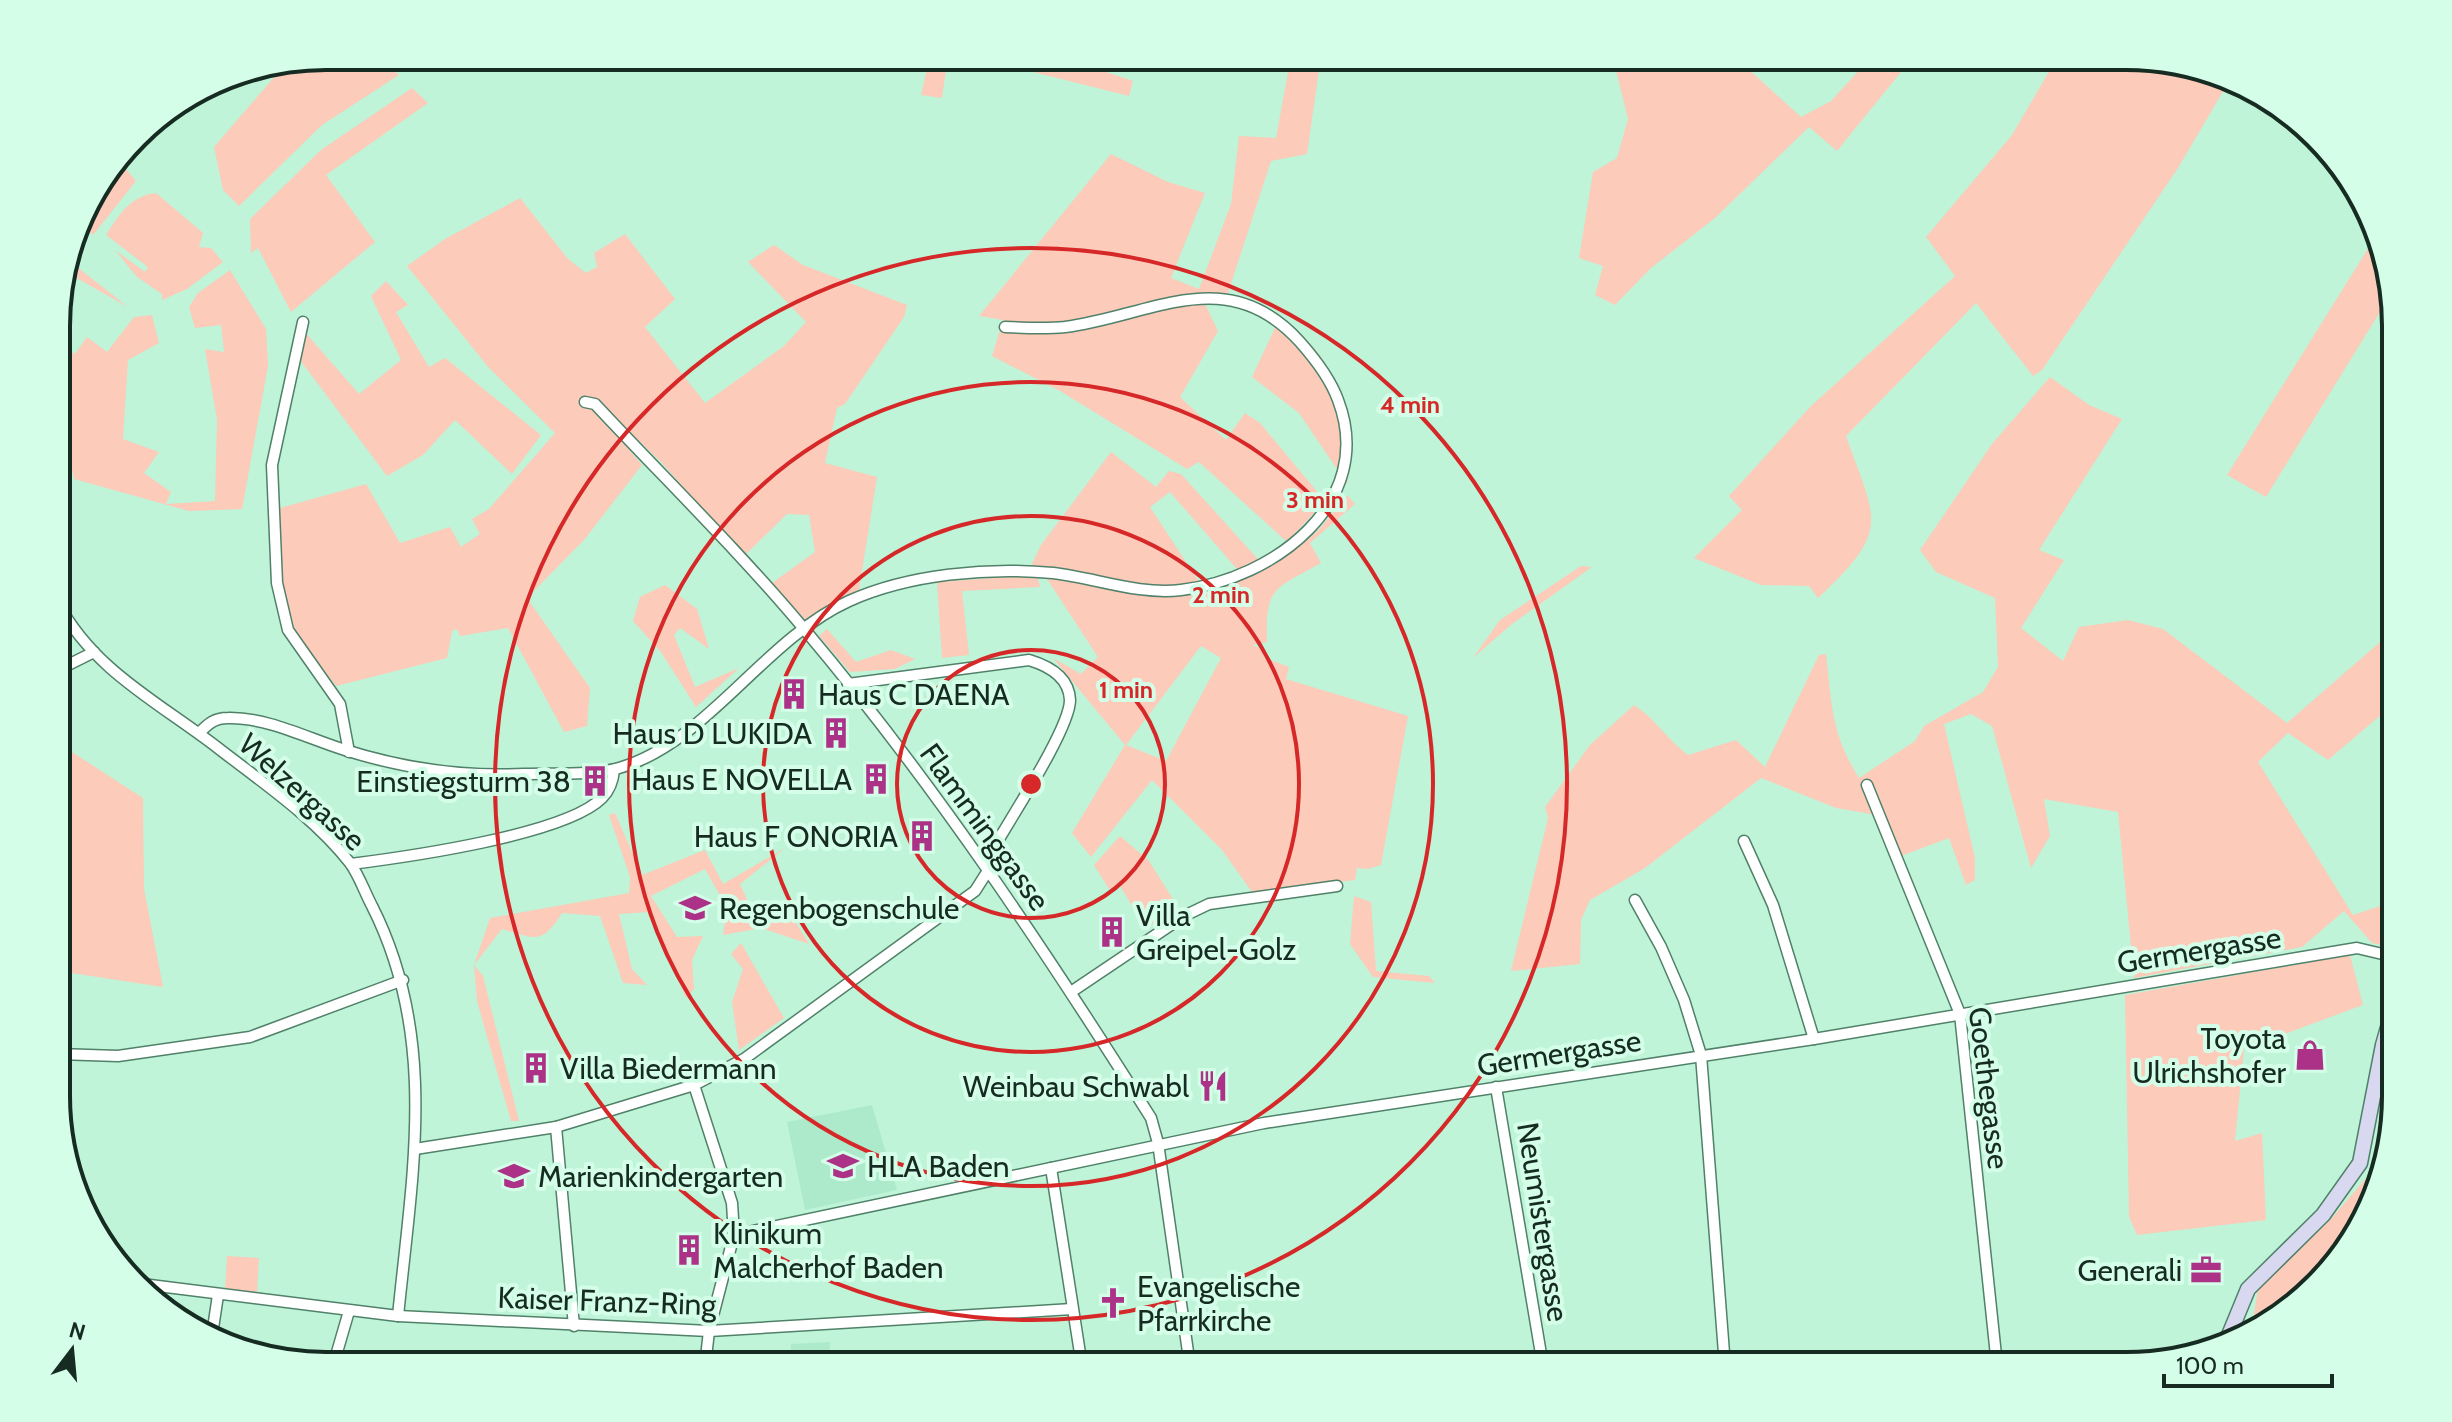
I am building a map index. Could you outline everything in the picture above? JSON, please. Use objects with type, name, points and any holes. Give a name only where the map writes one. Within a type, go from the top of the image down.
[{"type":"main road","points":[[2232,1329],[2248,1289],[2323,1215],[2360,1163],[2381,1055]]},
{"type":"street","points":[[199,733],[211,721],[229,718],[261,723],[349,752],[439,771],[490,776],[614,770],[673,743],[761,663],[804,629],[848,602],[942,576],[1027,572],[1055,573],[1144,590],[1178,591],[1207,586],[1246,572],[1301,538],[1325,511],[1339,487],[1346,471],[1347,431],[1333,387],[1292,334],[1245,304],[1214,297],[1183,298],[1068,327],[1005,327]]},
{"type":"street","points":[[303,322],[272,465],[277,583],[288,630],[340,704],[349,752]]},
{"type":"street","name":"Flamminggasse","points":[[585,402],[595,404],[804,629],[986,864],[1071,992],[1151,1118],[1158,1143],[1188,1352]]},
{"type":"street","name":"Welzergasse","points":[[70,619],[120,680],[199,733],[284,799],[351,864],[391,943],[403,980],[411,1022],[417,1114],[398,1316]]},
{"type":"street","points":[[70,664],[94,652]]},
{"type":"street","points":[[415,1149],[556,1127],[694,1085],[744,1059],[975,891],[996,844],[1068,711],[1066,685],[1051,666],[1029,660],[848,684]]},
{"type":"street","points":[[351,864],[432,853],[565,820],[602,799],[613,782],[614,770]]},
{"type":"street","name":"Goethegasse","points":[[1867,785],[1960,1014],[1996,1351]]},
{"type":"street","points":[[1744,841],[1773,905],[1814,1039]]},
{"type":"street","points":[[1071,992],[1184,916],[1209,904],[1337,886]]},
{"type":"street","points":[[1635,900],[1661,947],[1684,1000],[1701,1055],[1724,1351]]},
{"type":"street","name":"Germergasse","points":[[734,1235],[1158,1143],[1814,1039],[2357,948],[2381,951]]},
{"type":"street","points":[[70,1054],[118,1056],[250,1037],[403,980]]},
{"type":"street","points":[[694,1085],[732,1203],[734,1235],[709,1331],[707,1352]]},
{"type":"street","name":"Neumistergasse","points":[[1496,1087],[1541,1351]]},
{"type":"street","points":[[556,1127],[574,1326]]},
{"type":"street","points":[[1051,1168],[1079,1352]]},
{"type":"street","name":"Kaiser Franz-Ring","points":[[155,1286],[398,1316],[709,1331],[1072,1309]]},
{"type":"street","points":[[213,1325],[218,1295]]},
{"type":"street","points":[[337,1352],[349,1311]]},
{"type":"shaded area","points":[[326,70],[394,70],[399,75],[322,125],[239,206],[223,190],[214,147],[275,76]]},
{"type":"shaded area","points":[[927,70],[946,70],[942,98],[921,95]]},
{"type":"shaded area","points":[[1025,70],[1100,70],[1133,81],[1129,96]]},
{"type":"shaded area","points":[[1288,70],[1319,70],[1307,154],[1271,161],[1227,296],[1205,304],[1218,331],[1180,397],[1226,440],[1245,413],[1260,423],[1325,501],[1287,542],[1199,462],[1187,469],[1060,391],[992,356],[1003,320],[979,316],[1111,154],[1168,182],[1205,193],[1171,278],[1199,289],[1231,204],[1239,136],[1276,138]]},
{"type":"shaded area","points":[[1616,70],[1749,70],[1801,117],[1831,101],[1859,70],[1903,70],[1837,151],[1809,127],[1715,218],[1651,268],[1615,305],[1595,295],[1603,266],[1579,258],[1593,172],[1617,158],[1628,119]]},
{"type":"shaded area","points":[[2050,70],[2159,72],[2224,90],[2178,168],[2042,370],[2033,376],[1976,303],[1846,436],[1865,487],[1871,523],[1858,556],[1818,598],[1809,586],[1761,585],[1694,558],[1742,510],[1729,496],[1811,406],[1955,276],[1926,237],[2012,135]]},
{"type":"shaded area","points":[[412,88],[428,103],[326,175],[375,242],[291,312],[258,248],[251,253],[250,219],[321,150]]},
{"type":"shaded area","points":[[125,168],[136,181],[93,235],[89,231],[96,213]]},
{"type":"shaded area","points":[[156,193],[203,233],[199,247],[211,248],[223,262],[187,289],[162,300],[162,294],[137,277],[115,250],[145,272],[148,267],[106,235],[132,202]]},
{"type":"shaded area","points":[[520,198],[568,259],[586,273],[597,267],[594,253],[625,234],[675,299],[645,327],[705,403],[784,346],[806,322],[748,262],[774,245],[803,265],[907,305],[904,317],[845,404],[837,408],[825,463],[877,477],[859,590],[809,624],[772,583],[815,552],[809,515],[787,514],[744,556],[661,462],[620,423],[611,428],[642,465],[584,540],[527,598],[590,688],[587,726],[564,732],[508,628],[460,636],[457,629],[452,631],[447,658],[336,686],[292,629],[279,579],[273,510],[366,484],[400,543],[450,527],[461,547],[480,534],[472,519],[489,509],[555,433],[489,368],[407,266],[445,239]]},
{"type":"shaded area","points":[[2369,248],[2381,310],[2266,497],[2227,475]]},
{"type":"shaded area","points":[[77,267],[128,307],[75,277]]},
{"type":"shaded area","points":[[230,270],[266,329],[268,366],[242,509],[189,511],[74,479],[70,459],[70,350],[75,354],[87,337],[107,352],[134,317],[152,315],[159,343],[128,360],[123,439],[159,452],[144,473],[171,492],[166,504],[215,501],[217,420],[205,349],[224,352],[221,325],[195,328],[189,307],[198,293]]},
{"type":"shaded area","points":[[386,281],[408,305],[396,312],[429,367],[445,358],[541,435],[512,474],[455,420],[423,455],[387,476],[300,360],[292,366],[297,323],[359,394],[401,360],[371,296]]},
{"type":"shaded area","points":[[1280,317],[1316,351],[1330,370],[1339,390],[1349,435],[1347,484],[1299,413],[1252,377]]},
{"type":"shaded area","points":[[2050,377],[2089,405],[2122,419],[2039,550],[2064,560],[2021,628],[2063,661],[2079,627],[2128,620],[2163,629],[2287,723],[2381,641],[2381,715],[2328,760],[2288,733],[2258,762],[2353,915],[2381,906],[2381,945],[2372,943],[2344,911],[2302,947],[2134,978],[2118,812],[2044,799],[2050,836],[2031,868],[1992,726],[1971,714],[1944,724],[1975,858],[1975,880],[1966,885],[1949,838],[1901,856],[1883,816],[1836,808],[1761,778],[1645,868],[1590,900],[1581,920],[1580,964],[1511,971],[1548,818],[1545,807],[1590,745],[1634,705],[1688,755],[1736,740],[1765,767],[1819,655],[1826,654],[1838,732],[1859,778],[1915,741],[1924,726],[1983,692],[1998,667],[1995,598],[1936,572],[1920,550],[1992,444]]},
{"type":"shaded area","points":[[1111,452],[1156,487],[1169,471],[1181,474],[1265,567],[1287,555],[1319,530],[1340,498],[1348,496],[1355,504],[1310,543],[1321,563],[1276,591],[1268,610],[1267,642],[1252,645],[1266,651],[1263,657],[1289,667],[1286,679],[1408,716],[1381,865],[1357,868],[1355,880],[1252,892],[1222,850],[1152,780],[1091,857],[1072,833],[1125,745],[1053,658],[1081,674],[1098,657],[1047,579],[1030,568],[1041,545]],"holes":[[[1170,492],[1243,576],[1243,577],[1205,591],[1150,507]],[[1201,646],[1221,658],[1166,761],[1126,745]]]},
{"type":"shaded area","points":[[1581,566],[1592,567],[1512,624],[1473,658],[1500,620]]},
{"type":"shaded area","points":[[1037,575],[1040,587],[962,591],[969,655],[942,658],[937,582]]},
{"type":"shaded area","points":[[665,585],[697,609],[709,649],[680,628],[674,635],[695,687],[739,668],[696,707],[661,652],[633,621],[640,597]]},
{"type":"shaded area","points":[[827,629],[856,662],[891,650],[915,659],[895,669],[850,672],[819,636]]},
{"type":"shaded area","points":[[70,751],[143,798],[144,889],[163,987],[70,973]]},
{"type":"shaded area","points":[[615,813],[642,875],[705,850],[723,884],[785,848],[740,884],[749,904],[790,913],[809,944],[761,928],[723,935],[727,908],[705,869],[651,896],[677,937],[703,936],[692,960],[694,989],[686,998],[650,912],[619,914],[632,969],[647,985],[623,983],[600,916],[562,913],[549,930],[537,937],[502,929],[474,965],[490,918],[629,893],[630,877],[609,815]]},
{"type":"shaded area","points":[[1120,836],[1149,861],[1179,909],[1146,928],[1120,886],[1109,889],[1094,865]]},
{"type":"shaded area","points":[[1354,896],[1371,902],[1376,971],[1429,976],[1435,983],[1373,977],[1350,944]]},
{"type":"shaded area","points":[[741,943],[784,1018],[739,1050],[732,1002],[743,969],[731,954]]},
{"type":"shaded area","points":[[2350,955],[2363,1005],[2244,1049],[2235,1141],[2262,1133],[2266,1220],[2137,1235],[2129,1217],[2125,995]]},
{"type":"shaded area","points":[[474,965],[483,976],[519,1121],[511,1121],[477,1001]]},
{"type":"shaded area","name":"HLA Baden","points":[[872,1105],[897,1190],[805,1210],[787,1122]]},
{"type":"shaded area","points":[[2368,1176],[2348,1224],[2329,1252],[2282,1299],[2253,1318],[2258,1289],[2330,1220]]},
{"type":"shaded area","points":[[227,1256],[259,1258],[257,1292],[225,1289]]},
{"type":"shaded area","points":[[830,1342],[830,1352],[791,1352],[791,1344]]},
{"type":"place","name":"Haus C DAENA","points":[[794,694]]},
{"type":"place","name":"Haus D LUKIDA","points":[[836,733]]},
{"type":"place","name":"Haus E NOVELLA","points":[[876,779]]},
{"type":"place","name":"Einstiegsturm 38","points":[[595,781]]},
{"type":"place","name":"Haus F ONORIA","points":[[922,836]]},
{"type":"place","name":"Regenbogenschule","points":[[695,908]]},
{"type":"place","name":"Villa Greipel-Golz","points":[[1112,932]]},
{"type":"place","name":"Toyota Ulrichshofer","points":[[2310,1055]]},
{"type":"place","name":"Villa Biedermann","points":[[536,1068]]},
{"type":"place","name":"Weinbau Schwabl","points":[[1213,1086]]},
{"type":"place","name":"HLA Baden","points":[[843,1166]]},
{"type":"place","name":"Marienkindergarten","points":[[514,1176]]},
{"type":"place","name":"Klinikum Malcherhof Baden","points":[[689,1250]]},
{"type":"place","name":"Generali","points":[[2206,1270]]},
{"type":"place","name":"Evangelische Pfarrkirche","points":[[1113,1303]]}]
